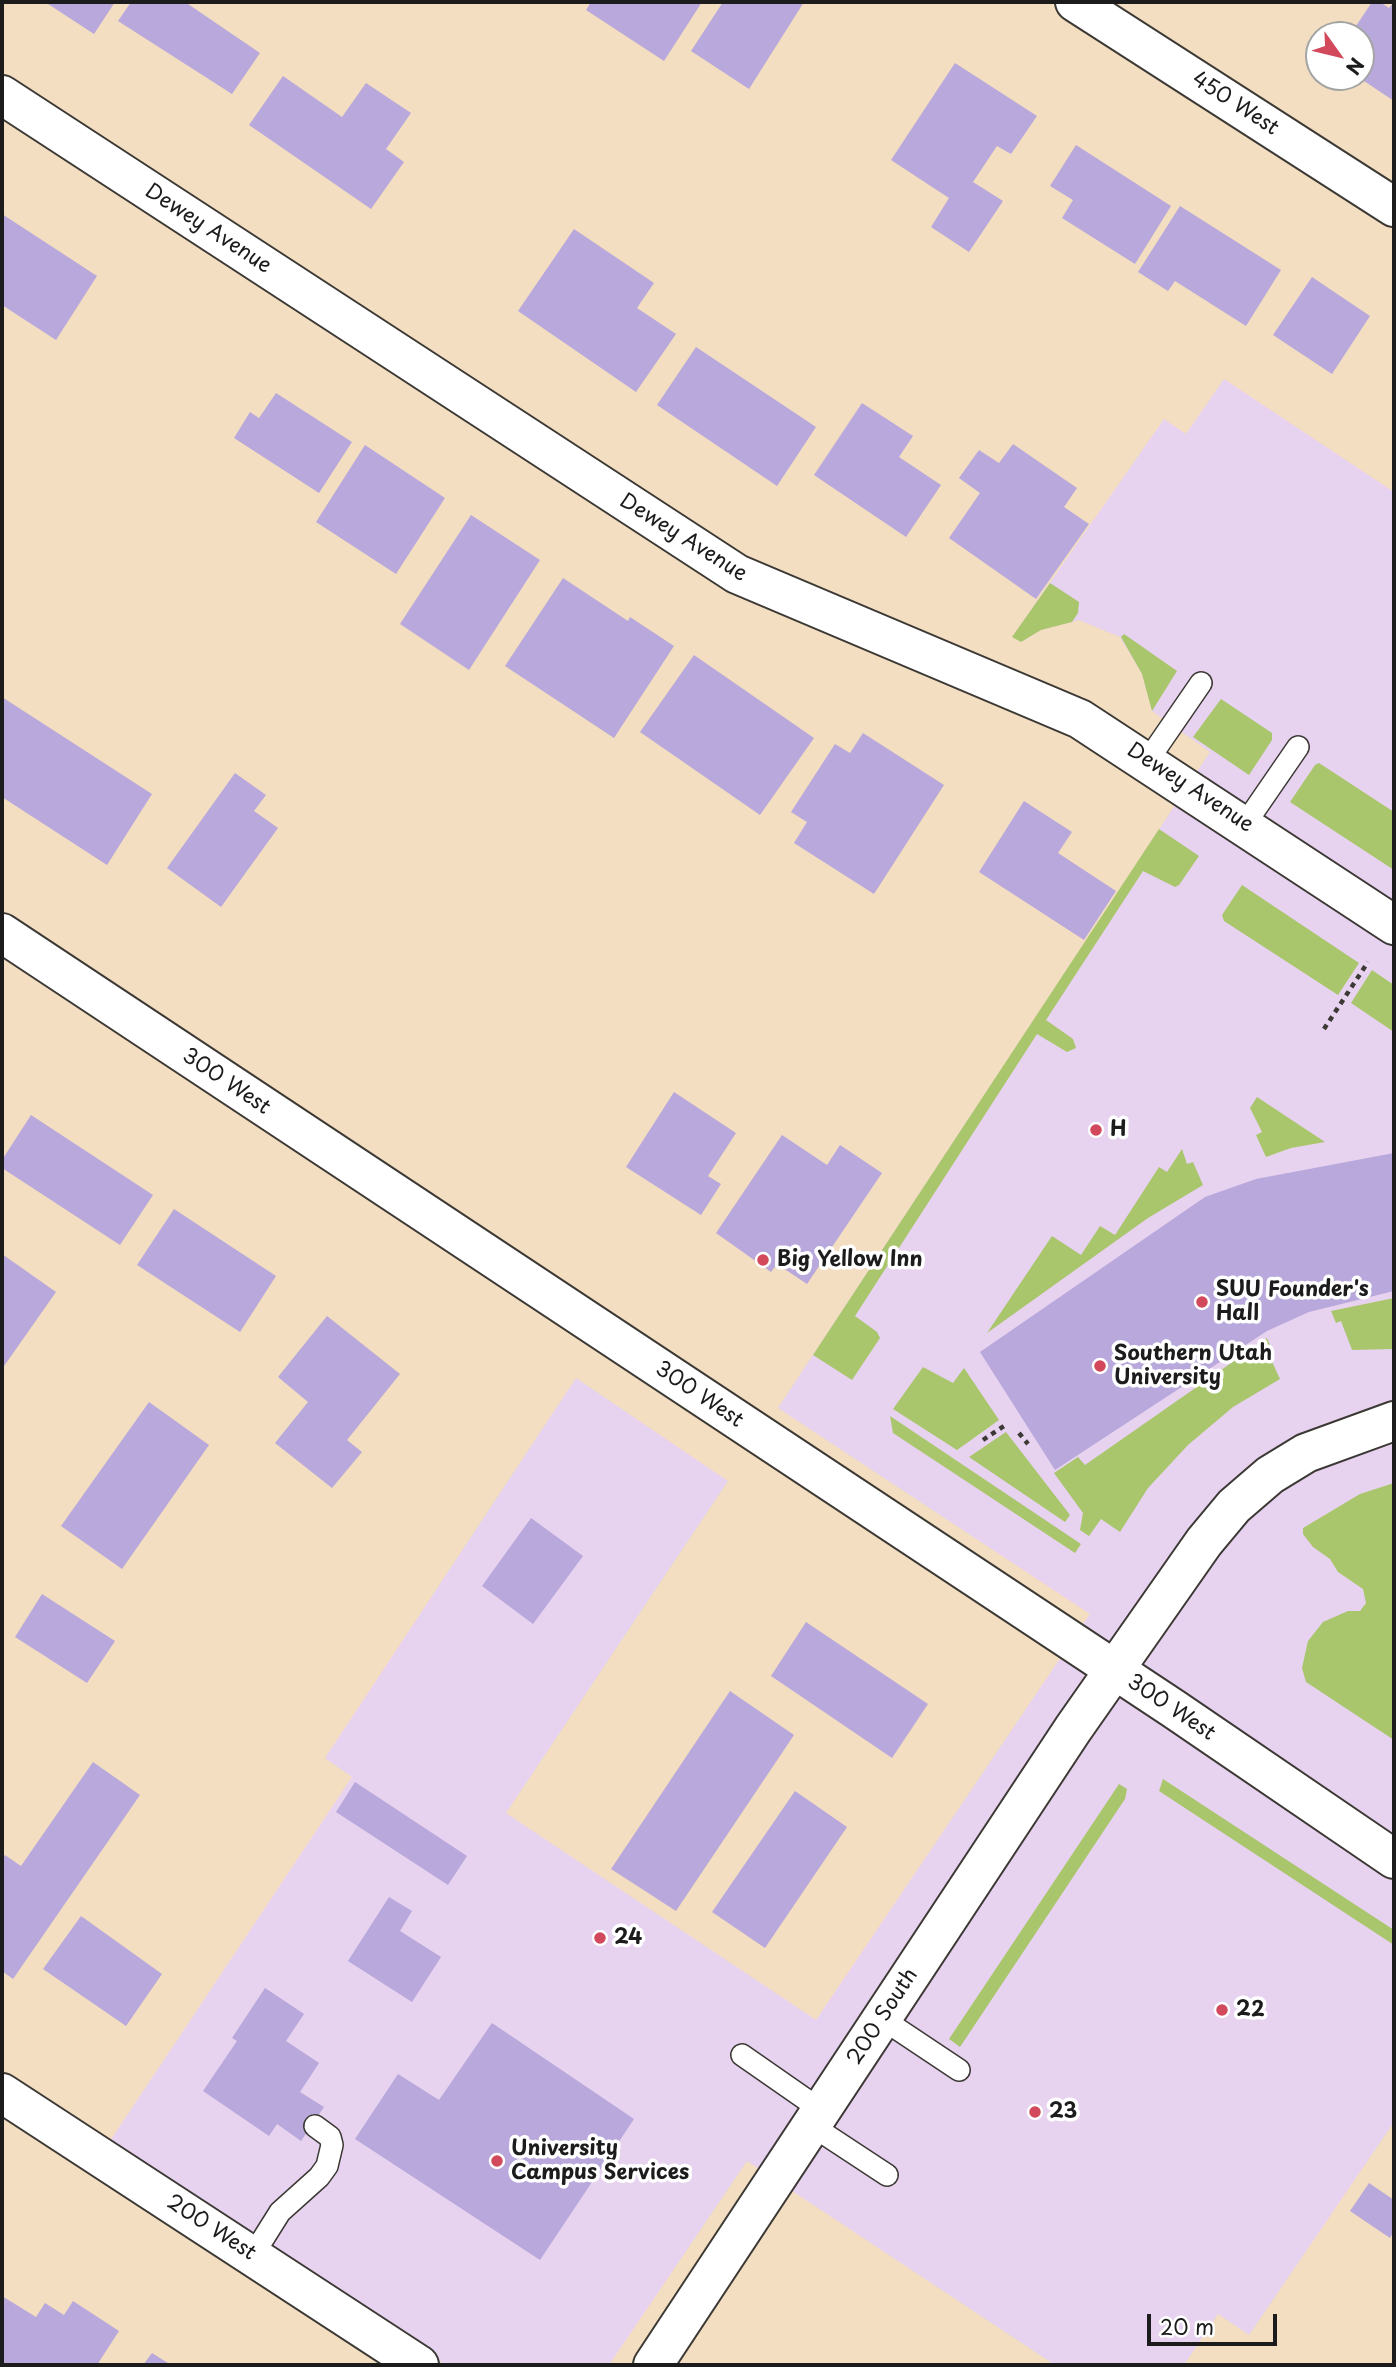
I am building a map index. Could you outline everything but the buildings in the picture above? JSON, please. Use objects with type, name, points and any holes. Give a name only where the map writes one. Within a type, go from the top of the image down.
[{"type":"street","name":"450 West","points":[[1075,2],[1394,207]]},
{"type":"street","name":"Dewey Avenue","points":[[2,95],[737,575],[1080,719],[1148,760],[1394,925]]},
{"type":"street","name":"300 West","points":[[2,933],[1114,1670],[1394,1859]]},
{"type":"street","name":"200 South","points":[[653,2365],[1114,1670],[1205,1542],[1234,1506],[1270,1475],[1306,1452],[1394,1421]]},
{"type":"street","name":"200 West","points":[[2,2093],[419,2365]]},
{"type":"lane","points":[[1148,760],[1201,683]]},
{"type":"lane","points":[[1245,824],[1298,747]]},
{"type":"lane","points":[[881,2018],[959,2070]]},
{"type":"lane","points":[[742,2055],[887,2175]]},
{"type":"lane","points":[[253,2255],[280,2212],[319,2177],[327,2166],[332,2145],[330,2137],[315,2126]]},
{"type":"path","points":[[1324,1028],[1368,962]]},
{"type":"path","points":[[982,1440],[1004,1426]]},
{"type":"path","points":[[1019,1433],[1028,1444]]},
{"type":"shaded area","name":"Southern Utah University","points":[[1224,379],[1394,492],[1394,2122],[1249,2335],[1218,2314],[1184,2365],[1055,2365],[747,2161],[609,2365],[446,2365],[110,2141],[352,1777],[325,1758],[576,1378],[728,1481],[506,1813],[816,2020],[1090,1614],[778,1408],[1210,752],[1152,711],[1142,674],[1120,637],[1079,620],[1041,630],[1021,642],[1012,637],[1164,419],[1186,434]]},
{"type":"green space","points":[[1050,583],[1079,602],[1078,613],[1072,622],[1041,630],[1021,642],[1012,637]]},
{"type":"green space","points":[[1124,634],[1177,671],[1152,711],[1142,674],[1121,637]]},
{"type":"green space","points":[[1221,699],[1272,733],[1272,740],[1249,775],[1193,737]]},
{"type":"green space","points":[[1319,763],[1394,812],[1394,870],[1290,802]]},
{"type":"green space","points":[[1159,829],[1199,856],[1175,887],[1143,871],[1046,1020],[1073,1039],[1076,1048],[1067,1052],[1037,1034],[855,1316],[877,1332],[880,1338],[852,1380],[813,1355]]},
{"type":"green space","points":[[1242,885],[1359,963],[1338,995],[1224,921],[1222,915]]},
{"type":"green space","points":[[1372,970],[1394,985],[1394,1032],[1351,1003]]},
{"type":"green space","points":[[1257,1097],[1325,1142],[1291,1148],[1266,1157],[1256,1135],[1262,1132],[1250,1108]]},
{"type":"green space","points":[[1182,1149],[1187,1164],[1193,1162],[1203,1185],[1148,1218],[987,1333],[1052,1236],[1081,1255],[1100,1226],[1115,1235],[1159,1167],[1167,1172]]},
{"type":"green space","points":[[1394,1298],[1394,1349],[1352,1350],[1341,1321],[1336,1323],[1331,1311]]},
{"type":"green space","points":[[1267,1338],[1272,1350],[1268,1353],[1280,1379],[1233,1407],[1188,1445],[1148,1488],[1120,1532],[1101,1519],[1089,1536],[1080,1530],[1083,1513],[1054,1473],[1078,1457],[1085,1465]]},
{"type":"green space","points":[[923,1367],[953,1383],[964,1368],[999,1420],[957,1450],[893,1409]]},
{"type":"green space","points":[[890,1416],[1081,1544],[1075,1553],[893,1433]]},
{"type":"green space","points":[[1006,1432],[1070,1515],[1065,1522],[969,1457]]},
{"type":"green space","points":[[1394,1483],[1394,1740],[1306,1682],[1302,1668],[1308,1641],[1323,1622],[1348,1611],[1360,1611],[1366,1603],[1363,1589],[1338,1572],[1330,1559],[1313,1547],[1303,1534],[1303,1528],[1360,1494]]},
{"type":"green space","points":[[1163,1779],[1394,1930],[1394,1945],[1159,1791]]},
{"type":"green space","points":[[1119,1784],[1127,1789],[1125,1799],[960,2047],[949,2039]]},
{"type":"place","name":"H","points":[[1096,1130]]},
{"type":"place","name":"Big Yellow Inn","points":[[763,1260]]},
{"type":"place","name":"SUU Founder's Hall","points":[[1202,1302]]},
{"type":"place","name":"Southern Utah University","points":[[1100,1366]]},
{"type":"place","name":"24","points":[[600,1938]]},
{"type":"place","name":"22","points":[[1222,2010]]},
{"type":"place","name":"23","points":[[1035,2112]]},
{"type":"place","name":"University Campus Services","points":[[497,2161]]}]
